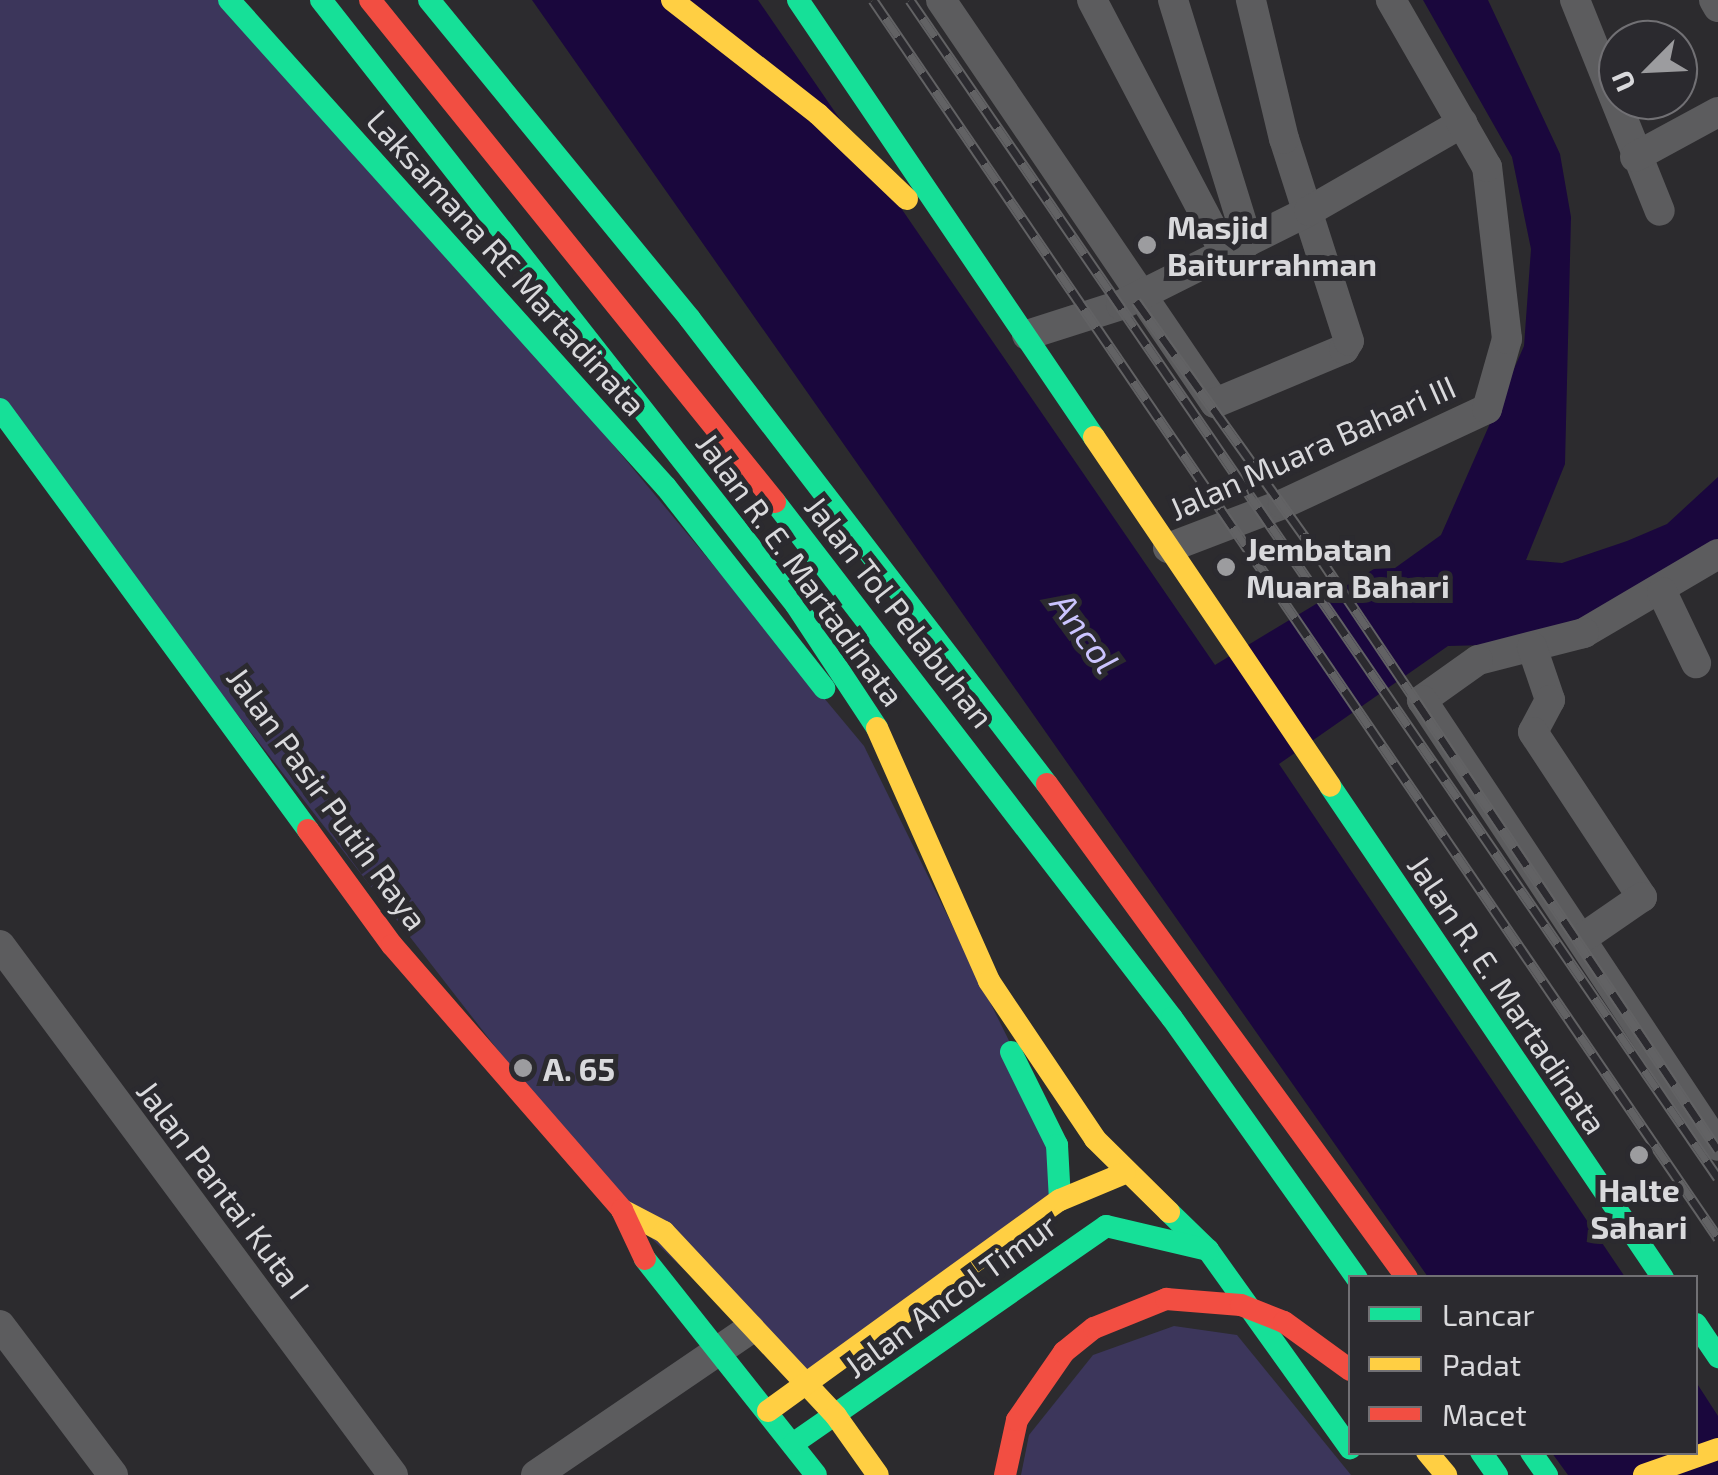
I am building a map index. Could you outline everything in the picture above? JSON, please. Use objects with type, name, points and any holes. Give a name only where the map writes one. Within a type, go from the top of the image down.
[{"type":"main road","name":"Laksamana RE Martadinata","points":[[229,0],[445,202],[853,728],[931,908],[1047,1118],[1057,1146],[1060,1200]]},
{"type":"main road","name":"Jalan Tol Pelabuhan","points":[[370,0],[666,360],[1172,1018],[1355,1275]]},
{"type":"main road","name":"Jalan Tol Pelabuhan","points":[[429,0],[690,320],[1141,906],[1405,1275]]},
{"type":"main road","points":[[672,0],[818,114],[1002,298]]},
{"type":"main road","name":"Jalan R. E. Martadinata","points":[[798,0],[1661,1275]]},
{"type":"main road","name":"Jalan R. E. Martadinata","points":[[321,1],[445,202],[861,698],[989,982],[1125,1173],[1208,1250],[1348,1444]]},
{"type":"main road","name":"Jalan Pasir Putih Raya","points":[[2,418],[392,946],[622,1210],[654,1278],[768,1411],[816,1475]]},
{"type":"main road","name":"Jalan Ancol Timur","points":[[768,1411],[1060,1200],[1125,1173]]},
{"type":"main road","name":"Jalan Pasir Putih Raya","points":[[622,1210],[664,1232],[750,1329],[836,1416],[878,1475]]},
{"type":"main road","name":"Jalan Ancol Timur","points":[[794,1443],[1106,1226],[1208,1250]]},
{"type":"main road","points":[[1005,1475],[1017,1420],[1064,1352],[1094,1328],[1166,1299],[1241,1305],[1284,1322],[1348,1369]]},
{"type":"main road","points":[[1698,1327],[1718,1356]]},
{"type":"main road","points":[[1644,1475],[1718,1450]]},
{"type":"main road","points":[[1429,1455],[1446,1475]]},
{"type":"street","points":[[940,0],[1215,403],[1344,349],[1349,330],[1284,139],[1251,0]]},
{"type":"street","points":[[1092,0],[1176,163],[1236,246]]},
{"type":"street","points":[[1173,0],[1221,150],[1236,246]]},
{"type":"street","points":[[1026,336],[1141,294],[1309,211],[1462,123],[1392,0]]},
{"type":"street","points":[[1575,0],[1635,157],[1660,211]]},
{"type":"street","points":[[1714,0],[1718,7]]},
{"type":"street","points":[[1635,157],[1718,112]]},
{"type":"street","name":"Jalan Muara Bahari III","points":[[1168,548],[1282,504],[1487,409],[1507,339],[1498,222],[1487,167],[1462,123]]},
{"type":"street","points":[[1176,163],[1221,150]]},
{"type":"street","points":[[1716,1140],[1584,937],[1422,700],[1478,660],[1584,632],[1662,592],[1718,554]]},
{"type":"street","points":[[1662,592],[1696,663]]},
{"type":"street","points":[[1532,647],[1550,700],[1533,732],[1642,896],[1584,937]]},
{"type":"street","name":"Jalan Pantai Kuta I","points":[[0,946],[392,1475]]},
{"type":"street","points":[[0,1325],[113,1475]]},
{"type":"street","points":[[536,1475],[750,1329]]},
{"type":"shaded area","points":[[0,0],[229,0],[426,220],[864,746],[1046,1116],[1063,1187],[806,1387],[622,1210],[0,409]]},
{"type":"shaded area","points":[[1174,1326],[1237,1335],[1351,1475],[1021,1475],[1029,1435],[1093,1355]]},
{"type":"water","name":"Ancol","points":[[532,0],[758,0],[1215,665],[1374,569],[1395,568],[1441,535],[1524,346],[1531,249],[1512,157],[1423,0],[1488,0],[1560,154],[1571,217],[1565,464],[1526,560],[1562,563],[1667,524],[1718,477],[1718,542],[1597,614],[1486,645],[1448,646],[1279,764],[1624,1275],[1427,1275]]},
{"type":"water","points":[[1698,1385],[1718,1416],[1718,1475],[1568,1475],[1553,1455],[1698,1455]]},
{"type":"railway","points":[[873,0],[1718,1238]]},
{"type":"railway","points":[[910,0],[1718,1178]]},
{"type":"railway","points":[[1136,301],[1318,555],[1718,1150]]},
{"type":"traffic: fast","points":[[229,0],[666,487],[824,688]]},
{"type":"traffic: fast","points":[[321,0],[796,605],[877,728]]},
{"type":"traffic: fast","points":[[429,0],[690,319],[1047,784]]},
{"type":"traffic: fast","points":[[798,0],[1094,437]]},
{"type":"traffic: fast","points":[[0,409],[308,830]]},
{"type":"traffic: fast","points":[[775,502],[1172,1018],[1355,1275]]},
{"type":"traffic: fast","points":[[1330,786],[1661,1275]]},
{"type":"traffic: fast","points":[[1011,1052],[1057,1145],[1060,1200]]},
{"type":"traffic: fast","points":[[1169,1212],[1208,1250],[1348,1445]]},
{"type":"traffic: fast","points":[[794,1443],[1106,1226],[1208,1250]]},
{"type":"traffic: fast","points":[[645,1259],[816,1475]]},
{"type":"traffic: fast","points":[[1698,1327],[1718,1357]]},
{"type":"traffic: fast","points":[[1483,1455],[1497,1475]]},
{"type":"traffic: fast","points":[[1533,1455],[1547,1475]]},
{"type":"traffic: slow","points":[[672,0],[818,114],[907,199]]},
{"type":"traffic: slow","points":[[1094,437],[1330,786]]},
{"type":"traffic: slow","points":[[877,728],[989,981],[1095,1139],[1169,1212]]},
{"type":"traffic: slow","points":[[768,1411],[1060,1200],[1125,1173]]},
{"type":"traffic: slow","points":[[622,1210],[664,1232],[836,1416],[878,1475]]},
{"type":"traffic: slow","points":[[1644,1475],[1718,1449]]},
{"type":"traffic: slow","points":[[1429,1455],[1446,1475]]},
{"type":"traffic: jam","points":[[370,0],[775,502]]},
{"type":"traffic: jam","points":[[1047,784],[1405,1275]]},
{"type":"traffic: jam","points":[[308,830],[392,945],[622,1210],[645,1259]]},
{"type":"traffic: jam","points":[[1005,1475],[1017,1420],[1064,1352],[1094,1328],[1166,1299],[1241,1305],[1284,1322],[1348,1369]]},
{"type":"place","name":"Masjid Baiturrahman","points":[[1147,245]]},
{"type":"place","name":"Jembatan Muara Bahari","points":[[1226,567]]},
{"type":"place","name":"A. 65","points":[[523,1068]]},
{"type":"place","name":"Halte Sahari","points":[[1639,1155]]}]
